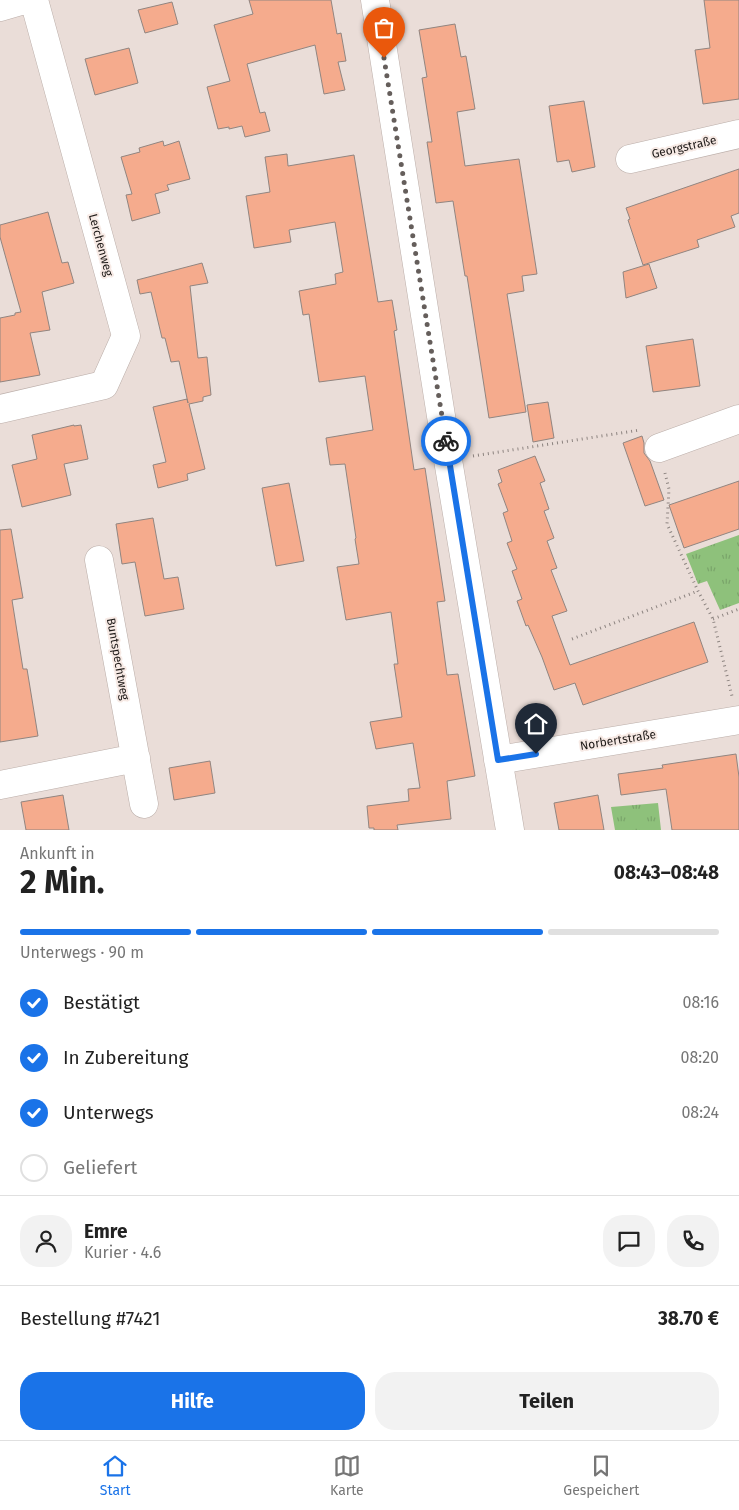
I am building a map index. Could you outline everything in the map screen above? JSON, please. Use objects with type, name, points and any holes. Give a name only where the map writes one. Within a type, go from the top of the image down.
[{"type":"street","points":[[0,7],[24,0]]},
{"type":"street","name":"Lerchenweg","points":[[0,409],[104,385],[126,336],[34,0]]},
{"type":"street","points":[[375,0],[448,460],[510,830]]},
{"type":"street","name":"Georgstraße","points":[[630,159],[739,134]]},
{"type":"street","points":[[659,448],[739,419]]},
{"type":"street","name":"Buntspechtweg","points":[[99,560],[144,804]]},
{"type":"street","name":"Norbertstraße","points":[[498,760],[738,720]]},
{"type":"street","points":[[0,785],[136,758]]},
{"type":"path","points":[[448,460],[649,429],[659,448],[669,489],[667,524],[713,619],[738,720]]},
{"type":"path","points":[[572,638],[698,591]]},
{"type":"path","points":[[713,619],[739,609]]},
{"type":"green space","points":[[739,535],[739,603],[720,610],[707,581],[698,584],[686,554]]},
{"type":"green space","points":[[658,803],[661,830],[615,830],[611,807]]},
{"type":"building","points":[[249,0],[331,0],[337,34],[341,33],[346,61],[338,62],[345,90],[324,94],[315,45],[247,64],[260,113],[265,112],[270,131],[245,137],[242,126],[218,129],[207,87],[230,81],[214,25],[253,14]]},
{"type":"building","points":[[704,0],[739,0],[739,99],[703,104],[695,50],[710,48]]},
{"type":"building","points":[[172,2],[178,24],[145,33],[138,10]]},
{"type":"building","points":[[455,24],[461,57],[466,56],[475,109],[457,112],[465,166],[519,159],[537,274],[522,276],[524,291],[507,294],[526,412],[489,418],[467,276],[465,276],[453,201],[436,203],[427,142],[432,142],[422,78],[427,77],[419,30]]},
{"type":"building","points":[[129,48],[138,83],[95,95],[85,59]]},
{"type":"building","points":[[584,101],[595,167],[572,172],[569,160],[557,162],[549,106]]},
{"type":"building","points":[[163,141],[164,146],[179,141],[190,179],[167,185],[169,190],[155,194],[160,213],[132,221],[126,195],[132,194],[121,157],[140,152],[139,148]]},
{"type":"building","points":[[287,154],[288,166],[354,155],[378,302],[392,300],[397,330],[394,331],[414,470],[425,468],[445,601],[437,602],[447,675],[458,674],[475,776],[447,781],[451,819],[397,825],[398,830],[374,830],[374,828],[369,828],[367,806],[409,801],[408,789],[420,788],[413,743],[376,749],[370,722],[402,717],[394,664],[398,664],[391,612],[346,620],[337,567],[359,564],[345,464],[330,465],[326,438],[373,430],[365,376],[319,382],[309,314],[303,315],[299,291],[336,284],[335,274],[343,272],[335,222],[289,230],[291,242],[254,248],[246,196],[270,192],[265,157]]},
{"type":"building","points":[[739,169],[739,213],[731,216],[735,227],[697,240],[699,247],[643,265],[628,220],[630,219],[626,208]]},
{"type":"building","points":[[48,212],[62,263],[68,262],[74,283],[42,292],[50,330],[30,333],[40,375],[0,382],[0,318],[21,312],[0,237],[0,225]]},
{"type":"building","points":[[202,263],[208,283],[190,286],[198,358],[207,357],[211,395],[203,397],[203,401],[189,404],[205,469],[187,474],[188,480],[158,488],[153,465],[166,462],[153,407],[187,399],[188,403],[179,361],[171,362],[165,338],[162,338],[151,292],[140,294],[137,280]]},
{"type":"building","points":[[649,264],[657,288],[626,298],[623,272]]},
{"type":"building","points":[[693,339],[700,386],[653,392],[646,346]]},
{"type":"building","points":[[548,402],[554,438],[533,442],[527,405]]},
{"type":"building","points":[[81,425],[88,459],[64,464],[71,495],[22,507],[12,465],[37,459],[32,435]]},
{"type":"building","points":[[642,436],[644,453],[650,461],[664,500],[645,506],[623,443]]},
{"type":"building","points":[[535,456],[545,481],[540,483],[549,509],[544,511],[554,538],[547,541],[557,568],[551,570],[567,611],[552,616],[570,665],[694,622],[708,662],[583,705],[575,683],[554,690],[542,657],[528,625],[526,626],[517,601],[522,599],[512,571],[517,569],[507,543],[512,541],[503,513],[508,511],[498,484],[502,482],[498,470]]},
{"type":"building","points":[[739,481],[739,529],[684,548],[669,505]]},
{"type":"building","points":[[289,483],[304,561],[276,566],[262,488]]},
{"type":"building","points":[[153,518],[164,579],[178,577],[184,609],[145,616],[135,562],[122,564],[116,524]]},
{"type":"building","points":[[11,529],[23,598],[12,600],[23,669],[27,669],[38,736],[0,742],[0,530]]},
{"type":"building","points":[[736,754],[739,777],[739,830],[672,830],[666,789],[621,795],[618,774],[663,768],[662,765]]},
{"type":"building","points":[[210,761],[215,793],[174,800],[169,768]]},
{"type":"building","points":[[63,795],[69,830],[26,830],[21,802]]},
{"type":"building","points":[[598,795],[604,830],[559,830],[554,803]]},
{"type":"way so far","points":[[384,58],[446,441]]},
{"type":"route","points":[[446,441],[498,760],[536,754]]}]
